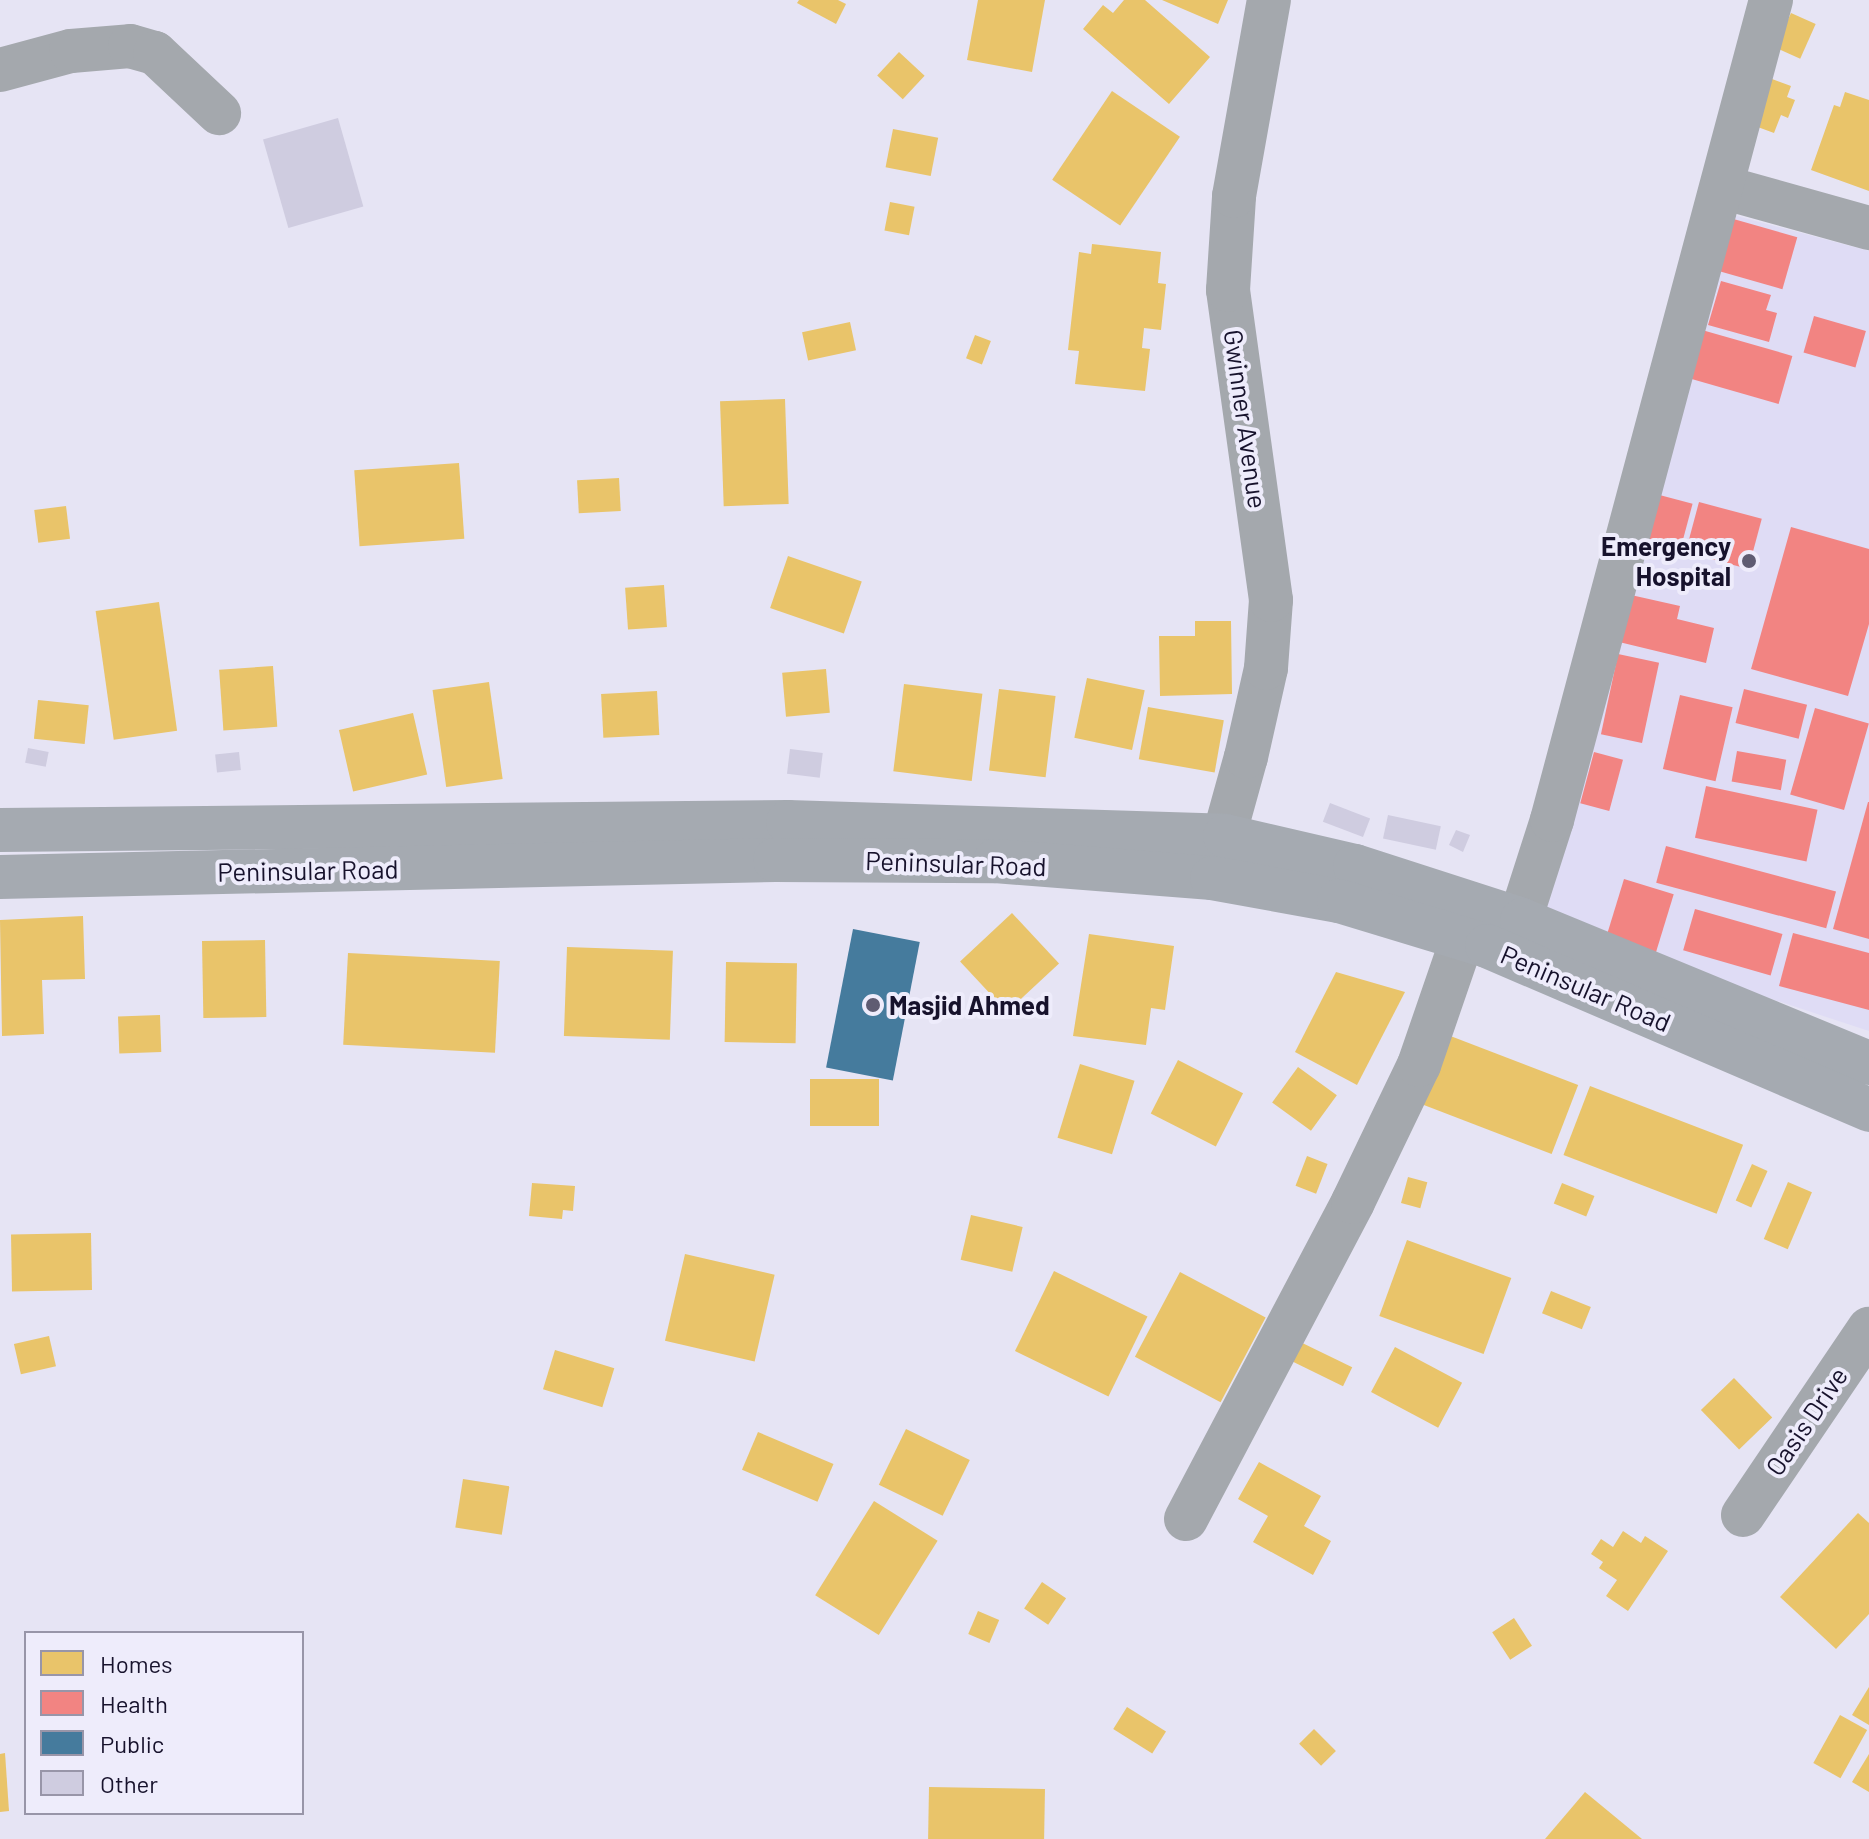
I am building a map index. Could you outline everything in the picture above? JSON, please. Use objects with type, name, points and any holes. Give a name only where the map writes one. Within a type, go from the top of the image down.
[{"type":"main road","name":"Peninsular Road","points":[[0,830],[788,822],[1225,836],[1355,866],[1515,937],[1869,1110]]},
{"type":"main road","name":"Peninsular Road","points":[[0,877],[70,873],[775,860],[995,861],[1212,878],[1339,901],[1462,940],[1515,937],[1869,1063]]},
{"type":"street","name":"Gwinner Avenue","points":[[1212,878],[1266,668],[1271,600],[1228,290],[1234,196],[1269,0]]},
{"type":"street","points":[[1515,937],[1552,820],[1771,0]]},
{"type":"street","points":[[0,70],[71,51],[130,46],[155,53],[219,113]]},
{"type":"street","points":[[1722,187],[1869,228]]},
{"type":"street","points":[[1186,1519],[1353,1202],[1419,1065],[1462,940]]},
{"type":"street","name":"Oasis Drive","points":[[1743,1515],[1869,1329]]},
{"type":"shaded area","name":"Emergency Hospital","points":[[1722,212],[1869,251],[1869,1031],[1604,944],[1545,917],[1545,884]]},
{"type":"building: Homes","points":[[799,0],[838,0],[846,4],[836,24],[797,3]]},
{"type":"building: Homes","points":[[978,0],[1045,0],[1032,72],[967,60]]},
{"type":"building: Homes","points":[[1124,0],[1145,0],[1210,57],[1169,104],[1083,29],[1103,5],[1113,13]]},
{"type":"building: Homes","points":[[1162,0],[1228,0],[1218,24]]},
{"type":"building: Homes","points":[[1791,13],[1816,24],[1800,59],[1776,48]]},
{"type":"building: Homes","points":[[899,52],[925,76],[903,99],[877,75]]},
{"type":"building: Homes","points":[[1772,79],[1791,86],[1787,97],[1795,100],[1788,118],[1781,115],[1774,133],[1755,126]]},
{"type":"building: Homes","points":[[1112,91],[1180,137],[1120,226],[1052,180]]},
{"type":"building: Homes","points":[[1845,92],[1869,100],[1869,191],[1811,170],[1834,105],[1840,107]]},
{"type":"building: Homes","points":[[893,129],[938,138],[931,176],[886,167]]},
{"type":"building: Homes","points":[[890,202],[915,207],[909,235],[884,230]]},
{"type":"building: Homes","points":[[1092,244],[1161,252],[1158,283],[1166,284],[1161,330],[1144,328],[1142,348],[1150,349],[1145,391],[1075,384],[1079,351],[1068,350],[1079,252],[1091,254]]},
{"type":"building: Homes","points":[[850,322],[856,350],[808,361],[802,332]]},
{"type":"building: Homes","points":[[975,335],[991,341],[982,364],[966,358]]},
{"type":"building: Homes","points":[[785,399],[789,504],[724,506],[720,401]]},
{"type":"building: Homes","points":[[459,463],[464,539],[360,546],[354,470]]},
{"type":"building: Homes","points":[[619,478],[621,511],[579,513],[577,480]]},
{"type":"building: Homes","points":[[66,506],[70,539],[38,543],[34,510]]},
{"type":"building: Homes","points":[[788,556],[862,581],[844,633],[770,608]]},
{"type":"building: Homes","points":[[664,585],[667,627],[628,630],[625,588]]},
{"type":"building: Homes","points":[[159,602],[177,731],[114,740],[96,611]]},
{"type":"building: Homes","points":[[1195,621],[1231,621],[1232,694],[1160,696],[1159,636],[1195,636]]},
{"type":"building: Homes","points":[[273,666],[277,727],[223,731],[219,670]]},
{"type":"building: Homes","points":[[826,669],[830,713],[786,717],[782,673]]},
{"type":"building: Homes","points":[[1087,678],[1145,690],[1132,750],[1074,738]]},
{"type":"building: Homes","points":[[489,682],[503,779],[446,787],[433,690]]},
{"type":"building: Homes","points":[[904,684],[982,694],[972,781],[893,771]]},
{"type":"building: Homes","points":[[999,689],[1056,696],[1046,777],[989,770]]},
{"type":"building: Homes","points":[[657,691],[659,735],[603,738],[601,694]]},
{"type":"building: Homes","points":[[38,700],[89,705],[85,744],[34,739]]},
{"type":"building: Homes","points":[[1148,707],[1224,720],[1215,773],[1139,759]]},
{"type":"building: Homes","points":[[413,713],[427,774],[353,791],[339,730]]},
{"type":"building: Homes","points":[[1012,913],[1059,963],[1007,1012],[960,961]]},
{"type":"building: Homes","points":[[83,916],[85,979],[42,980],[44,1034],[2,1036],[0,920]]},
{"type":"building: Homes","points":[[1089,934],[1174,946],[1165,1010],[1151,1008],[1146,1045],[1073,1036]]},
{"type":"building: Homes","points":[[265,940],[266,1017],[203,1018],[202,941]]},
{"type":"building: Homes","points":[[567,947],[673,951],[670,1040],[564,1036]]},
{"type":"building: Homes","points":[[348,953],[500,961],[495,1053],[343,1045]]},
{"type":"building: Homes","points":[[726,962],[797,963],[796,1043],[725,1042]]},
{"type":"building: Homes","points":[[1336,972],[1405,992],[1357,1085],[1295,1052]]},
{"type":"building: Homes","points":[[160,1015],[161,1052],[119,1053],[118,1016]]},
{"type":"building: Homes","points":[[1440,1032],[1578,1085],[1552,1154],[1413,1101]]},
{"type":"building: Homes","points":[[1178,1060],[1243,1093],[1216,1147],[1151,1113]]},
{"type":"building: Homes","points":[[1080,1064],[1135,1081],[1112,1154],[1057,1138]]},
{"type":"building: Homes","points":[[1298,1067],[1337,1095],[1311,1131],[1272,1103]]},
{"type":"building: Homes","points":[[810,1079],[879,1079],[879,1126],[810,1126]]},
{"type":"building: Homes","points":[[1590,1086],[1743,1145],[1717,1214],[1563,1155]]},
{"type":"building: Homes","points":[[1307,1156],[1328,1164],[1316,1194],[1296,1186]]},
{"type":"building: Homes","points":[[1752,1164],[1768,1171],[1751,1207],[1736,1201]]},
{"type":"building: Homes","points":[[1408,1177],[1427,1182],[1420,1208],[1401,1203]]},
{"type":"building: Homes","points":[[1788,1182],[1812,1192],[1788,1249],[1764,1239]]},
{"type":"building: Homes","points":[[532,1183],[575,1186],[573,1211],[563,1210],[562,1219],[529,1216]]},
{"type":"building: Homes","points":[[1562,1183],[1594,1196],[1586,1217],[1554,1203]]},
{"type":"building: Homes","points":[[971,1215],[1023,1227],[1012,1272],[961,1260]]},
{"type":"building: Homes","points":[[91,1233],[92,1290],[12,1291],[11,1234]]},
{"type":"building: Homes","points":[[1407,1240],[1511,1278],[1484,1354],[1379,1316]]},
{"type":"building: Homes","points":[[685,1254],[775,1275],[755,1361],[665,1341]]},
{"type":"building: Homes","points":[[1054,1271],[1147,1317],[1108,1397],[1015,1351]]},
{"type":"building: Homes","points":[[1180,1272],[1266,1318],[1221,1402],[1135,1357]]},
{"type":"building: Homes","points":[[1551,1291],[1591,1307],[1582,1329],[1542,1313]]},
{"type":"building: Homes","points":[[49,1336],[56,1366],[21,1374],[14,1344]]},
{"type":"building: Homes","points":[[1292,1338],[1352,1367],[1343,1386],[1283,1357]]},
{"type":"building: Homes","points":[[1395,1347],[1462,1383],[1438,1428],[1371,1392]]},
{"type":"building: Homes","points":[[555,1350],[614,1368],[602,1407],[543,1389]]},
{"type":"building: Homes","points":[[1734,1378],[1772,1418],[1739,1450],[1701,1410]]},
{"type":"building: Homes","points":[[906,1429],[970,1460],[943,1516],[879,1485]]},
{"type":"building: Homes","points":[[758,1432],[833,1464],[817,1502],[742,1470]]},
{"type":"building: Homes","points":[[1259,1462],[1321,1496],[1304,1526],[1331,1541],[1313,1575],[1253,1542],[1268,1516],[1238,1499]]},
{"type":"building: Homes","points":[[463,1479],[509,1486],[502,1535],[455,1527]]},
{"type":"building: Homes","points":[[874,1501],[938,1541],[879,1635],[815,1595]]},
{"type":"building: Homes","points":[[1858,1513],[1869,1523],[1869,1614],[1836,1649],[1780,1597]]},
{"type":"building: Homes","points":[[1623,1531],[1641,1543],[1645,1536],[1668,1551],[1628,1611],[1606,1596],[1617,1580],[1599,1568],[1603,1562],[1591,1554],[1601,1539],[1613,1547]]},
{"type":"building: Homes","points":[[1042,1582],[1066,1598],[1048,1625],[1024,1609]]},
{"type":"building: Homes","points":[[978,1611],[999,1620],[989,1643],[968,1634]]},
{"type":"building: Homes","points":[[1514,1618],[1532,1646],[1510,1660],[1492,1632]]},
{"type":"building: Homes","points":[[1869,1687],[1869,1725],[1852,1715]]},
{"type":"building: Homes","points":[[1127,1707],[1166,1731],[1152,1753],[1113,1729]]},
{"type":"building: Homes","points":[[1840,1715],[1867,1730],[1840,1778],[1813,1763]]},
{"type":"building: Homes","points":[[1314,1729],[1336,1751],[1321,1766],[1299,1744]]},
{"type":"building: Homes","points":[[5,1753],[9,1811],[0,1812],[0,1754]]},
{"type":"building: Homes","points":[[1869,1754],[1869,1792],[1852,1782]]},
{"type":"building: Homes","points":[[929,1787],[1045,1789],[1044,1839],[928,1839]]},
{"type":"building: Homes","points":[[1585,1792],[1642,1839],[1545,1839]]},
{"type":"building: Health","points":[[1730,218],[1797,237],[1782,289],[1715,270]]},
{"type":"building: Health","points":[[1721,281],[1771,295],[1766,310],[1777,313],[1769,342],[1708,325]]},
{"type":"building: Health","points":[[1814,316],[1866,331],[1855,367],[1804,353]]},
{"type":"building: Health","points":[[1702,330],[1792,356],[1779,404],[1688,378]]},
{"type":"building: Health","points":[[1652,493],[1693,504],[1681,547],[1640,536]]},
{"type":"building: Health","points":[[1699,502],[1762,519],[1748,569],[1686,552]]},
{"type":"building: Health","points":[[1791,527],[1869,549],[1869,624],[1848,696],[1751,669]]},
{"type":"building: Health","points":[[1631,595],[1680,606],[1677,619],[1714,628],[1706,663],[1619,642]]},
{"type":"building: Health","points":[[1618,654],[1659,663],[1642,743],[1601,734]]},
{"type":"building: Health","points":[[1744,689],[1807,705],[1799,739],[1736,723]]},
{"type":"building: Health","points":[[1680,695],[1733,707],[1716,781],[1663,769]]},
{"type":"building: Health","points":[[1815,708],[1869,723],[1844,810],[1790,795]]},
{"type":"building: Health","points":[[1737,751],[1786,760],[1781,790],[1732,782]]},
{"type":"building: Health","points":[[1594,752],[1623,760],[1609,811],[1580,803]]},
{"type":"building: Health","points":[[1706,786],[1818,810],[1806,862],[1695,838]]},
{"type":"building: Health","points":[[1869,802],[1869,939],[1833,929]]},
{"type":"building: Health","points":[[1666,846],[1836,892],[1826,928],[1656,883]]},
{"type":"building: Health","points":[[1624,879],[1674,894],[1654,958],[1604,943]]},
{"type":"building: Health","points":[[1695,909],[1782,934],[1771,975],[1683,950]]},
{"type":"building: Health","points":[[1793,933],[1869,953],[1869,1010],[1779,986]]},
{"type":"building: Public","name":"Masjid Ahmed","points":[[853,929],[920,942],[893,1080],[826,1067]]},
{"type":"building: Other","points":[[338,118],[363,206],[288,228],[263,139]]},
{"type":"building: Other","points":[[28,748],[49,752],[46,767],[25,763]]},
{"type":"building: Other","points":[[790,749],[823,753],[820,778],[787,774]]},
{"type":"building: Other","points":[[239,752],[241,770],[217,772],[215,755]]},
{"type":"building: Other","points":[[1330,803],[1370,818],[1363,837],[1323,822]]},
{"type":"building: Other","points":[[1388,815],[1441,826],[1436,850],[1383,838]]},
{"type":"building: Other","points":[[1456,830],[1470,835],[1463,852],[1449,845]]},
{"type":"place","name":"Emergency Hospital","points":[[1749,561]]},
{"type":"place","name":"Masjid Ahmed","points":[[873,1005]]}]
